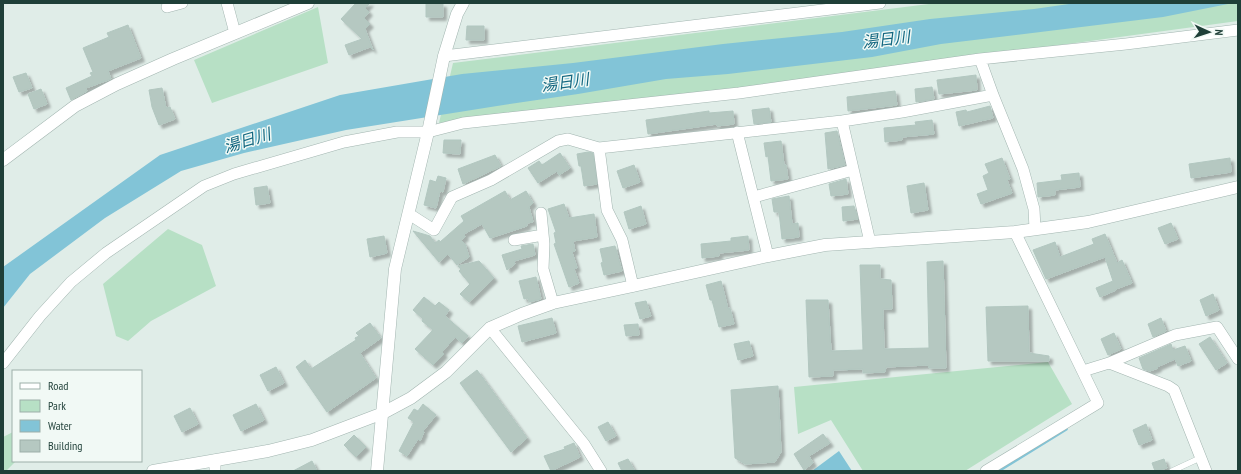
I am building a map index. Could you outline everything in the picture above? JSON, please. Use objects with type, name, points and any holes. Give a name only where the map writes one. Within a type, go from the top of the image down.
[{"type":"street","points":[[167,7],[182,3]]},
{"type":"street","points":[[227,3],[235,33]]},
{"type":"street","points":[[3,160],[75,106],[117,84],[308,3]]},
{"type":"street","points":[[377,471],[396,269],[443,60],[457,14],[463,3]]},
{"type":"street","points":[[443,60],[880,3]]},
{"type":"street","points":[[3,363],[40,316],[71,282],[106,253],[204,186],[234,174],[344,142],[397,132],[428,132],[463,123],[739,93],[980,58],[1126,44],[1238,30]]},
{"type":"street","points":[[980,58],[993,95],[1023,169],[1034,209],[1035,229]]},
{"type":"street","points":[[409,214],[434,230],[452,197],[492,180],[558,142],[568,139],[599,148],[842,121],[902,112],[993,95]]},
{"type":"street","points":[[842,121],[870,242]]},
{"type":"street","points":[[738,132],[768,256]]},
{"type":"street","points":[[599,148],[607,210],[622,240],[633,286]]},
{"type":"street","points":[[754,197],[853,170]]},
{"type":"street","points":[[153,471],[215,465],[312,440],[383,413],[411,398],[446,372],[490,328],[553,303],[825,245],[1015,232],[1088,222],[1238,187]]},
{"type":"street","points":[[541,213],[543,268],[553,303]]},
{"type":"street","points":[[986,471],[1098,402],[1015,232]]},
{"type":"street","points":[[514,240],[543,235]]},
{"type":"street","points":[[1082,371],[1109,363],[1175,335],[1217,327],[1238,359]]},
{"type":"street","points":[[490,328],[584,444],[601,471]]},
{"type":"street","points":[[1109,363],[1168,386],[1174,390],[1206,471]]},
{"type":"lane","points":[[1172,471],[1200,458]]},
{"type":"green space","points":[[937,3],[1238,3],[1238,21],[971,57],[739,93],[586,107],[439,123],[453,63]]},
{"type":"green space","points":[[318,7],[328,63],[212,103],[194,60]]},
{"type":"green space","points":[[168,229],[202,245],[216,286],[151,321],[128,341],[116,336],[103,284]]},
{"type":"green space","points":[[1048,362],[1072,404],[965,471],[863,471],[831,420],[798,434],[794,387]]},
{"type":"green space","points":[[12,432],[12,462],[15,462],[6,471],[3,471],[3,437]]},
{"type":"water","name":"湯日川","points":[[1076,3],[1233,3],[1163,17],[941,44],[872,57],[728,74],[666,79],[346,130],[244,153],[181,171],[105,218],[30,274],[3,308],[3,267],[160,155],[340,95],[462,74],[573,63],[723,44],[842,32],[930,19],[1034,9]]},
{"type":"water","points":[[839,451],[852,471],[812,471]]},
{"type":"building","points":[[356,3],[370,3],[365,8],[369,12],[364,18],[370,24],[365,29],[373,50],[370,47],[349,55],[345,45],[362,39],[341,19]]},
{"type":"building","points":[[426,3],[443,4],[443,17],[426,17]]},
{"type":"building","points":[[128,25],[141,58],[108,71],[111,79],[86,88],[87,91],[71,100],[66,88],[92,76],[90,73],[93,72],[83,48],[109,37],[107,33]]},
{"type":"building","points":[[467,26],[484,26],[484,40],[466,40]]},
{"type":"building","points":[[26,73],[32,88],[19,92],[13,77]]},
{"type":"building","points":[[976,75],[977,90],[939,94],[937,80]]},
{"type":"building","points":[[932,87],[934,99],[916,102],[915,89]]},
{"type":"building","points":[[162,88],[166,108],[170,107],[175,119],[159,125],[152,107],[149,90]]},
{"type":"building","points":[[41,89],[47,104],[34,109],[28,94]]},
{"type":"building","points":[[895,91],[897,105],[848,111],[847,97]]},
{"type":"building","points":[[990,106],[993,118],[959,126],[956,112],[966,110],[967,112]]},
{"type":"building","points":[[769,108],[771,122],[754,124],[752,110]]},
{"type":"building","points":[[709,111],[709,113],[733,111],[734,124],[717,126],[717,124],[648,134],[646,120]]},
{"type":"building","points":[[932,120],[934,134],[902,137],[902,140],[885,142],[884,128],[916,125],[915,122]]},
{"type":"building","points":[[837,131],[845,165],[828,169],[825,133]]},
{"type":"building","points":[[444,140],[461,140],[460,154],[443,153]]},
{"type":"building","points":[[781,141],[784,165],[786,165],[788,179],[771,181],[768,156],[766,157],[764,143]]},
{"type":"building","points":[[588,152],[593,153],[597,184],[584,186],[581,166],[579,166],[577,154]]},
{"type":"building","points":[[560,153],[570,168],[559,175],[557,171],[538,183],[528,168],[539,161],[542,165]]},
{"type":"building","points":[[495,155],[501,166],[463,184],[458,169]]},
{"type":"building","points":[[1002,158],[1010,179],[1007,180],[1012,193],[981,204],[977,194],[988,190],[983,176],[989,173],[985,164]]},
{"type":"building","points":[[1230,158],[1231,172],[1191,178],[1189,164]]},
{"type":"building","points":[[634,165],[640,182],[623,188],[617,171]]},
{"type":"building","points":[[1079,173],[1080,187],[1055,190],[1055,195],[1038,197],[1037,183],[1062,180],[1061,175]]},
{"type":"building","points":[[438,176],[446,178],[443,192],[440,191],[436,208],[424,205],[430,180],[436,182]]},
{"type":"building","points":[[846,179],[848,194],[831,196],[829,184]]},
{"type":"building","points":[[924,183],[928,210],[911,213],[907,186]]},
{"type":"building","points":[[267,186],[270,203],[256,205],[254,188]]},
{"type":"building","points":[[505,191],[510,200],[526,191],[533,203],[529,207],[533,222],[527,223],[527,226],[490,238],[482,224],[464,234],[465,237],[461,240],[465,244],[469,257],[457,265],[448,254],[439,262],[413,231],[430,236],[435,243],[439,240],[440,242],[464,221],[461,216]]},
{"type":"building","points":[[789,196],[792,224],[798,223],[799,237],[782,239],[779,212],[774,212],[772,199]]},
{"type":"building","points":[[564,204],[569,218],[594,214],[597,237],[573,241],[575,251],[572,252],[577,268],[574,269],[579,283],[569,287],[554,244],[556,243],[554,233],[556,232],[548,209]]},
{"type":"building","points":[[641,206],[646,224],[629,229],[624,212]]},
{"type":"building","points":[[854,206],[858,219],[843,221],[842,207]]},
{"type":"building","points":[[1171,223],[1178,239],[1165,244],[1158,228]]},
{"type":"building","points":[[1105,234],[1117,263],[1122,260],[1132,283],[1100,297],[1096,288],[1113,281],[1105,257],[1046,279],[1033,250],[1055,242],[1060,257],[1094,244],[1092,239]]},
{"type":"building","points":[[384,236],[387,253],[370,257],[367,239]]},
{"type":"building","points":[[748,236],[749,250],[719,253],[719,256],[702,258],[701,244],[731,241],[731,238]]},
{"type":"building","points":[[533,244],[535,255],[514,261],[515,264],[507,270],[502,255],[522,249],[521,246]]},
{"type":"building","points":[[615,246],[622,271],[604,275],[600,249]]},
{"type":"building","points":[[479,261],[494,278],[469,302],[460,294],[470,284],[459,271],[461,269],[458,266]]},
{"type":"building","points":[[943,261],[946,368],[929,368],[928,365],[886,367],[885,372],[863,373],[863,369],[833,370],[833,376],[809,377],[806,300],[828,300],[831,351],[863,350],[860,265],[880,265],[880,279],[891,280],[892,309],[883,309],[884,349],[929,348],[927,262]]},
{"type":"building","points":[[536,277],[541,299],[529,302],[528,298],[524,299],[519,281]]},
{"type":"building","points":[[721,281],[728,309],[730,308],[734,324],[719,327],[712,300],[710,300],[706,285]]},
{"type":"building","points":[[1213,294],[1219,310],[1206,316],[1200,300]]},
{"type":"building","points":[[424,297],[435,306],[439,302],[449,310],[445,316],[468,336],[462,343],[455,337],[442,352],[444,354],[433,365],[415,349],[433,330],[422,321],[423,319],[413,310]]},
{"type":"building","points":[[646,301],[651,316],[640,319],[635,303]]},
{"type":"building","points":[[1028,306],[1029,353],[1049,356],[1049,361],[988,361],[986,307]]},
{"type":"building","points":[[552,318],[556,333],[522,342],[518,326]]},
{"type":"building","points":[[1161,318],[1166,331],[1153,337],[1148,324]]},
{"type":"building","points":[[370,323],[381,338],[360,353],[376,378],[327,412],[296,367],[305,360],[311,369],[356,340],[355,338],[359,336],[356,333]]},
{"type":"building","points":[[638,324],[639,335],[626,336],[624,325]]},
{"type":"building","points":[[1114,333],[1121,349],[1108,355],[1101,339]]},
{"type":"building","points":[[1210,337],[1227,363],[1216,370],[1199,344]]},
{"type":"building","points":[[749,341],[753,356],[738,360],[734,344]]},
{"type":"building","points":[[1171,344],[1173,350],[1185,346],[1191,361],[1178,366],[1175,359],[1150,371],[1143,369],[1139,358]]},
{"type":"building","points":[[276,367],[284,383],[268,391],[260,375]]},
{"type":"building","points":[[477,370],[527,438],[511,452],[460,383]]},
{"type":"building","points":[[778,386],[781,452],[775,462],[745,464],[735,458],[731,390]]},
{"type":"building","points":[[256,404],[264,420],[241,431],[233,415]]},
{"type":"building","points":[[423,404],[436,415],[423,431],[424,432],[420,441],[418,439],[407,456],[399,451],[414,422],[408,418],[414,409],[418,411]]},
{"type":"building","points":[[190,408],[198,424],[182,432],[174,416]]},
{"type":"building","points":[[608,422],[616,436],[606,441],[598,427]]},
{"type":"building","points":[[1146,424],[1152,440],[1139,445],[1133,430]]},
{"type":"building","points":[[823,434],[830,443],[809,456],[813,463],[804,470],[794,454]]},
{"type":"building","points":[[354,435],[366,447],[356,457],[344,445]]},
{"type":"building","points":[[574,443],[580,457],[551,471],[544,456],[565,449],[564,447]]},
{"type":"building","points":[[628,459],[635,471],[622,471],[618,463]]},
{"type":"building","points":[[1164,459],[1167,468],[1155,471],[1152,463]]},
{"type":"building","points":[[312,461],[317,471],[293,471]]},
{"type":"waterway","points":[[998,471],[1066,429]]}]
